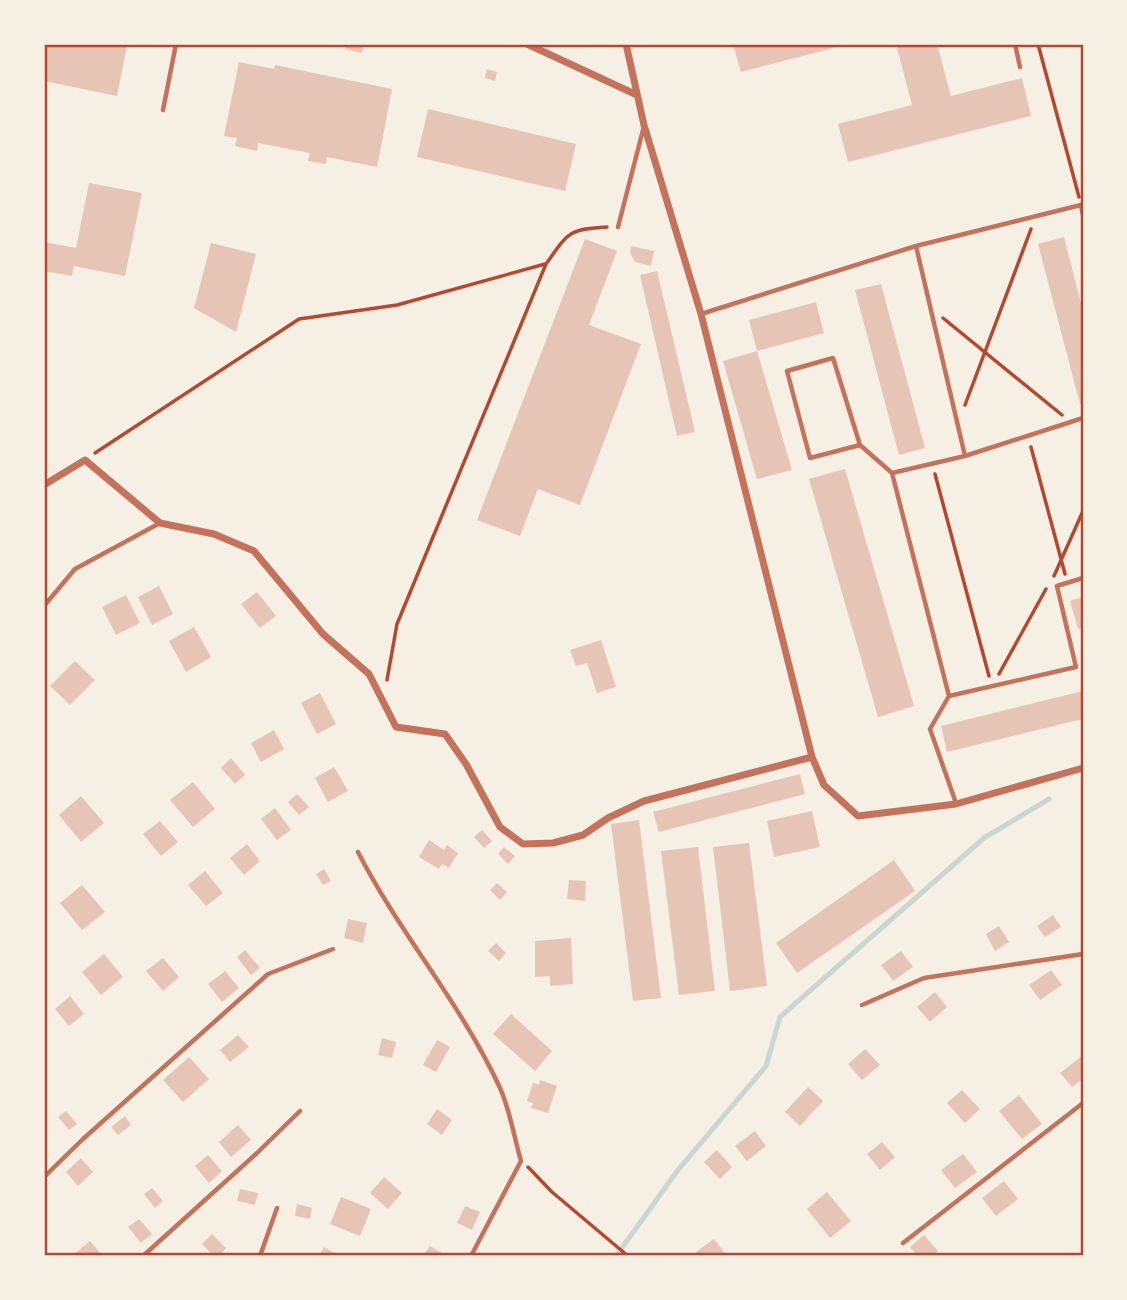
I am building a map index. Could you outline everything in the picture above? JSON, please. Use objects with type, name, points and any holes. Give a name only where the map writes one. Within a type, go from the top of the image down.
[{"type":"street","points":[[527,44],[637,95]]},
{"type":"street","points":[[626,44],[644,125],[701,314],[811,757],[824,785],[858,816],[956,804],[1083,768]]},
{"type":"street","points":[[44,485],[85,460],[160,523],[214,534],[254,551],[323,634],[369,674],[396,727],[445,734],[466,764],[500,827],[523,844],[553,843],[583,835],[608,818],[644,801],[811,757]]},
{"type":"lane","points":[[163,110],[176,44]]},
{"type":"lane","points":[[1015,44],[1020,67]]},
{"type":"lane","points":[[618,227],[644,125]]},
{"type":"lane","points":[[701,314],[915,246],[1081,205],[1083,215]]},
{"type":"lane","points":[[915,246],[965,456]]},
{"type":"lane","points":[[860,445],[810,458],[787,371],[833,358],[860,445],[892,474],[950,696],[930,729],[956,804]]},
{"type":"lane","points":[[892,474],[965,456],[1083,418]]},
{"type":"lane","points":[[44,606],[75,569],[160,523]]},
{"type":"lane","points":[[950,696],[1076,667],[1057,586],[1083,578]]},
{"type":"lane","points":[[358,852],[377,889],[461,1016],[501,1090],[521,1161],[471,1256]]},
{"type":"lane","points":[[44,1177],[268,974],[333,949]]},
{"type":"lane","points":[[862,1005],[924,978],[1083,954]]},
{"type":"lane","points":[[903,1243],[1083,1103]]},
{"type":"lane","points":[[143,1256],[300,1111]]},
{"type":"lane","points":[[260,1256],[277,1208]]},
{"type":"path","points":[[1038,44],[1081,205]]},
{"type":"path","points":[[958,424],[1036,216]]},
{"type":"path","points":[[389,690],[386,678],[397,624],[546,264],[566,236],[580,228],[618,227]]},
{"type":"path","points":[[85,460],[299,318],[397,304],[546,264]]},
{"type":"path","points":[[931,309],[1070,422]]},
{"type":"path","points":[[1028,436],[1068,583]]},
{"type":"path","points":[[933,464],[992,687]]},
{"type":"path","points":[[992,687],[1062,562],[1083,511]]},
{"type":"path","points":[[521,1161],[552,1192],[628,1256]]},
{"type":"building","points":[[44,44],[127,46],[117,96],[44,81]]},
{"type":"building","points":[[346,44],[364,44],[362,53],[345,49]]},
{"type":"building","points":[[733,44],[845,44],[845,45],[741,72]]},
{"type":"building","points":[[896,44],[937,44],[951,96],[1022,78],[1031,116],[848,162],[838,124],[912,105]]},
{"type":"building","points":[[239,62],[274,69],[275,65],[392,89],[377,167],[327,157],[326,164],[308,161],[310,153],[258,143],[257,151],[235,146],[237,138],[224,136]]},
{"type":"building","points":[[487,69],[497,72],[495,81],[485,78]]},
{"type":"building","points":[[428,109],[576,144],[565,191],[417,157]]},
{"type":"building","points":[[89,183],[142,193],[125,276],[74,266],[72,276],[44,271],[44,242],[76,248]]},
{"type":"building","points":[[1064,237],[1083,311],[1083,404],[1080,404],[1038,244]]},
{"type":"building","points":[[585,239],[617,251],[589,325],[641,344],[580,505],[538,489],[520,536],[477,520]]},
{"type":"building","points":[[211,243],[256,254],[236,332],[194,308]]},
{"type":"building","points":[[631,246],[654,251],[651,266],[635,262],[630,253]]},
{"type":"building","points":[[657,271],[695,432],[677,436],[640,275]]},
{"type":"building","points":[[881,284],[925,448],[899,455],[855,290]]},
{"type":"building","points":[[816,302],[824,333],[757,351],[749,320]]},
{"type":"building","points":[[757,351],[792,470],[757,479],[723,361]]},
{"type":"building","points":[[845,469],[914,706],[878,717],[809,479]]},
{"type":"building","points":[[159,586],[173,614],[152,625],[138,597]]},
{"type":"building","points":[[257,592],[276,616],[260,628],[241,604]]},
{"type":"building","points":[[126,595],[140,623],[116,635],[102,607]]},
{"type":"building","points":[[1083,597],[1083,627],[1078,629],[1070,601]]},
{"type":"building","points":[[194,627],[211,657],[186,672],[169,641]]},
{"type":"building","points":[[601,640],[616,687],[597,693],[587,663],[576,666],[570,650]]},
{"type":"building","points":[[75,661],[95,680],[70,705],[50,686]]},
{"type":"building","points":[[1083,691],[1083,719],[947,752],[941,726]]},
{"type":"building","points":[[320,693],[336,724],[317,734],[301,703]]},
{"type":"building","points":[[274,730],[284,749],[261,762],[251,743]]},
{"type":"building","points":[[231,758],[245,775],[235,784],[221,768]]},
{"type":"building","points":[[334,767],[348,791],[328,802],[315,778]]},
{"type":"building","points":[[800,774],[805,794],[659,832],[653,812]]},
{"type":"building","points":[[193,782],[215,809],[193,827],[170,800]]},
{"type":"building","points":[[297,794],[309,807],[299,815],[288,802]]},
{"type":"building","points":[[81,796],[104,823],[81,842],[59,815]]},
{"type":"building","points":[[275,808],[291,830],[277,840],[261,819]]},
{"type":"building","points":[[812,811],[820,847],[774,857],[767,821]]},
{"type":"building","points":[[639,820],[661,998],[633,1001],[611,824]]},
{"type":"building","points":[[160,821],[178,842],[161,856],[143,834]]},
{"type":"building","points":[[482,830],[492,841],[484,848],[474,837]]},
{"type":"building","points":[[429,840],[444,850],[447,845],[458,853],[449,868],[442,864],[439,869],[419,857]]},
{"type":"building","points":[[749,843],[767,986],[730,991],[713,847]]},
{"type":"building","points":[[247,844],[260,861],[244,875],[230,858]]},
{"type":"building","points":[[504,847],[515,856],[508,864],[498,854]]},
{"type":"building","points":[[698,847],[715,991],[679,995],[661,851]]},
{"type":"building","points":[[894,860],[915,891],[797,973],[776,943]]},
{"type":"building","points":[[324,869],[331,881],[323,885],[316,874]]},
{"type":"building","points":[[205,871],[223,893],[206,906],[188,885]]},
{"type":"building","points":[[569,880],[586,881],[585,901],[567,899]]},
{"type":"building","points":[[497,883],[507,892],[500,900],[490,890]]},
{"type":"building","points":[[82,885],[105,912],[82,930],[60,903]]},
{"type":"building","points":[[1053,915],[1061,927],[1045,937],[1037,926]]},
{"type":"building","points":[[348,919],[367,923],[363,943],[344,938]]},
{"type":"building","points":[[999,926],[1009,942],[995,951],[986,934]]},
{"type":"building","points":[[571,938],[573,984],[550,986],[550,976],[535,977],[535,941]]},
{"type":"building","points":[[496,943],[506,953],[499,961],[488,951]]},
{"type":"building","points":[[245,950],[260,968],[251,975],[237,957]]},
{"type":"building","points":[[901,951],[913,967],[893,981],[881,965]]},
{"type":"building","points":[[104,954],[123,977],[101,995],[82,972]]},
{"type":"building","points":[[163,958],[179,977],[163,991],[146,971]]},
{"type":"building","points":[[1051,970],[1062,985],[1040,1000],[1029,985]]},
{"type":"building","points":[[225,971],[239,988],[222,1002],[208,984]]},
{"type":"building","points":[[935,992],[947,1007],[930,1022],[917,1007]]},
{"type":"building","points":[[70,996],[84,1014],[69,1026],[55,1009]]},
{"type":"building","points":[[511,1014],[552,1051],[535,1071],[493,1034]]},
{"type":"building","points":[[238,1035],[249,1047],[230,1062],[220,1050]]},
{"type":"building","points":[[382,1038],[396,1042],[392,1058],[378,1055]]},
{"type":"building","points":[[437,1040],[450,1047],[436,1072],[423,1065]]},
{"type":"building","points":[[865,1049],[880,1065],[862,1080],[848,1064]]},
{"type":"building","points":[[1082,1056],[1083,1079],[1072,1087],[1060,1073]]},
{"type":"building","points":[[189,1057],[209,1079],[183,1102],[163,1080]]},
{"type":"building","points":[[540,1080],[557,1086],[548,1113],[531,1108],[533,1103],[527,1101],[533,1083],[539,1085]]},
{"type":"building","points":[[808,1087],[823,1101],[800,1126],[785,1112]]},
{"type":"building","points":[[962,1090],[980,1109],[965,1123],[947,1103]]},
{"type":"building","points":[[1019,1095],[1042,1124],[1022,1139],[999,1111]]},
{"type":"building","points":[[437,1109],[452,1120],[442,1135],[427,1124]]},
{"type":"building","points":[[66,1111],[77,1124],[69,1130],[58,1117]]},
{"type":"building","points":[[125,1116],[131,1125],[118,1135],[111,1127]]},
{"type":"building","points":[[238,1125],[251,1140],[231,1157],[219,1142]]},
{"type":"building","points":[[755,1131],[766,1146],[747,1161],[735,1146]]},
{"type":"building","points":[[882,1142],[895,1157],[880,1170],[867,1154]]},
{"type":"building","points":[[717,1150],[732,1167],[720,1179],[704,1162]]},
{"type":"building","points":[[963,1154],[977,1172],[955,1188],[941,1170]]},
{"type":"building","points":[[208,1155],[222,1171],[209,1183],[195,1166]]},
{"type":"building","points":[[81,1158],[93,1172],[78,1186],[66,1172]]},
{"type":"building","points":[[384,1177],[402,1193],[388,1209],[370,1193]]},
{"type":"building","points":[[1004,1181],[1018,1199],[996,1216],[982,1198]]},
{"type":"building","points":[[152,1188],[163,1201],[155,1208],[144,1194]]},
{"type":"building","points":[[240,1189],[258,1193],[255,1205],[237,1201]]},
{"type":"building","points":[[827,1192],[851,1221],[830,1238],[807,1209]]},
{"type":"building","points":[[341,1197],[371,1209],[360,1236],[330,1224]]},
{"type":"building","points":[[297,1204],[312,1208],[310,1219],[295,1216]]},
{"type":"building","points":[[465,1206],[480,1212],[472,1230],[457,1223]]},
{"type":"building","points":[[139,1219],[152,1234],[141,1243],[128,1227]]},
{"type":"building","points":[[212,1234],[226,1248],[219,1256],[214,1256],[202,1244]]},
{"type":"building","points":[[924,1235],[938,1251],[932,1256],[918,1256],[910,1247]]},
{"type":"building","points":[[714,1239],[727,1256],[699,1256],[696,1252]]},
{"type":"building","points":[[90,1241],[101,1254],[73,1255]]},
{"type":"building","points":[[430,1246],[447,1256],[427,1256],[424,1254]]},
{"type":"building","points":[[324,1247],[339,1256],[319,1256]]},
{"type":"waterway","points":[[616,1256],[678,1170],[766,1066],[780,1017],[984,838],[1049,799]]}]
